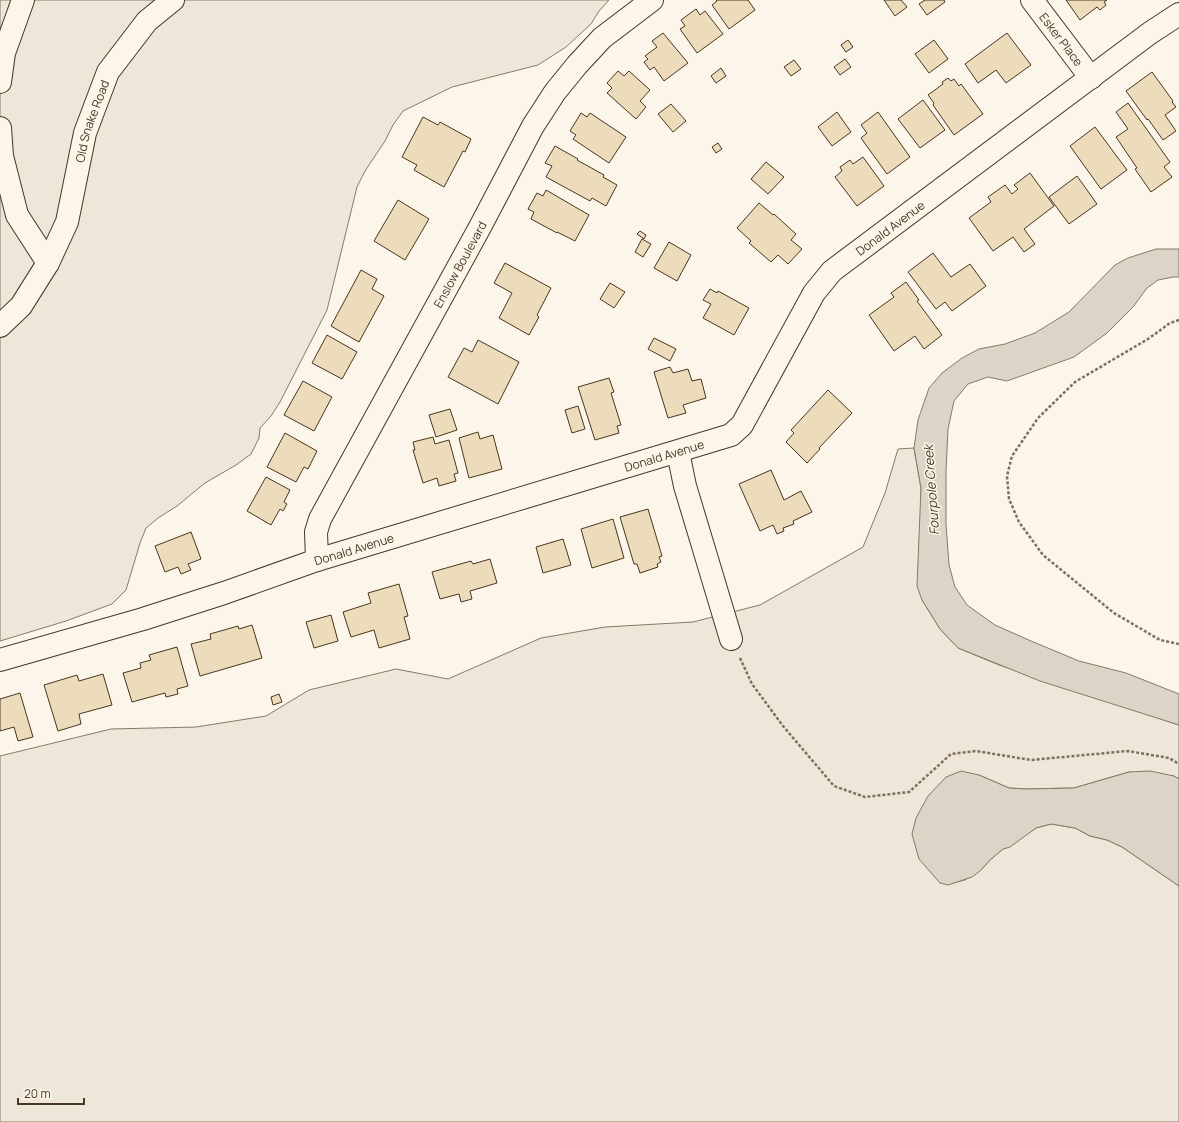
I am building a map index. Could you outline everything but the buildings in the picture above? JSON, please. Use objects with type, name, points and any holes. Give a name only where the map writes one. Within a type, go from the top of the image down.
[{"type":"street","points":[[0,82],[4,53],[23,0]]},
{"type":"street","name":"Old Snake Road","points":[[0,326],[21,306],[48,263],[68,222],[84,133],[108,72],[148,20],[173,0]]},
{"type":"street","name":"Enslow Boulevard","points":[[317,560],[316,532],[320,519],[480,227],[533,126],[555,92],[602,38],[652,0]]},
{"type":"street","name":"Esker Place","points":[[1032,0],[1091,78]]},
{"type":"street","name":"Donald Avenue","points":[[0,660],[143,619],[224,593],[317,560],[731,435],[742,425],[814,293],[832,271],[1150,33],[1179,14]]},
{"type":"street","points":[[0,128],[2,156],[17,215],[48,263]]},
{"type":"street","points":[[678,452],[685,486],[731,640]]},
{"type":"path","points":[[1179,320],[1170,323],[1142,342],[1075,382],[1038,418],[1012,456],[1007,476],[1009,499],[1019,522],[1043,555],[1114,613],[1160,640],[1179,644]]},
{"type":"path","points":[[731,640],[752,684],[782,726],[834,786],[865,797],[909,792],[951,754],[976,751],[1031,760],[1128,751],[1169,758],[1179,764]]},
{"type":"shaded area","points":[[0,0],[609,0],[599,11],[591,24],[566,47],[538,65],[452,87],[403,111],[365,171],[357,187],[327,310],[280,402],[271,416],[260,428],[259,438],[251,454],[236,465],[205,483],[177,506],[158,518],[146,528],[126,590],[112,604],[66,621],[0,641]]},
{"type":"shaded area","points":[[914,448],[921,488],[922,600],[940,629],[958,648],[999,665],[1179,725],[1179,779],[1174,776],[1129,772],[1074,788],[1026,789],[1009,788],[979,775],[940,883],[948,884],[965,880],[980,871],[1003,849],[1010,846],[1036,828],[1051,824],[1075,828],[1090,836],[1107,840],[1122,847],[1179,886],[1179,1122],[0,1122],[0,756],[111,729],[196,727],[266,716],[309,690],[396,669],[448,679],[541,638],[605,627],[693,622],[760,605],[863,547],[885,493],[898,449]]},
{"type":"water","name":"Fourpole Creek","points":[[1156,249],[1179,249],[1179,277],[1158,280],[1147,288],[1133,307],[1107,333],[1074,357],[1007,381],[988,377],[968,384],[954,401],[948,429],[946,524],[949,565],[955,587],[967,605],[995,625],[1031,641],[1079,661],[1126,673],[1179,694],[1179,725],[1040,681],[958,648],[940,629],[922,600],[917,586],[921,488],[914,448],[918,420],[929,388],[942,373],[962,358],[979,349],[1005,344],[1035,333],[1069,312],[1115,265],[1128,258]]},
{"type":"water","points":[[961,771],[979,775],[1009,788],[1026,789],[1074,788],[1129,772],[1150,771],[1174,776],[1179,779],[1179,886],[1122,847],[1107,840],[1090,836],[1075,828],[1051,824],[1036,828],[1010,847],[1003,849],[972,877],[948,885],[940,883],[919,859],[912,834],[916,818],[928,796],[946,777]]}]
